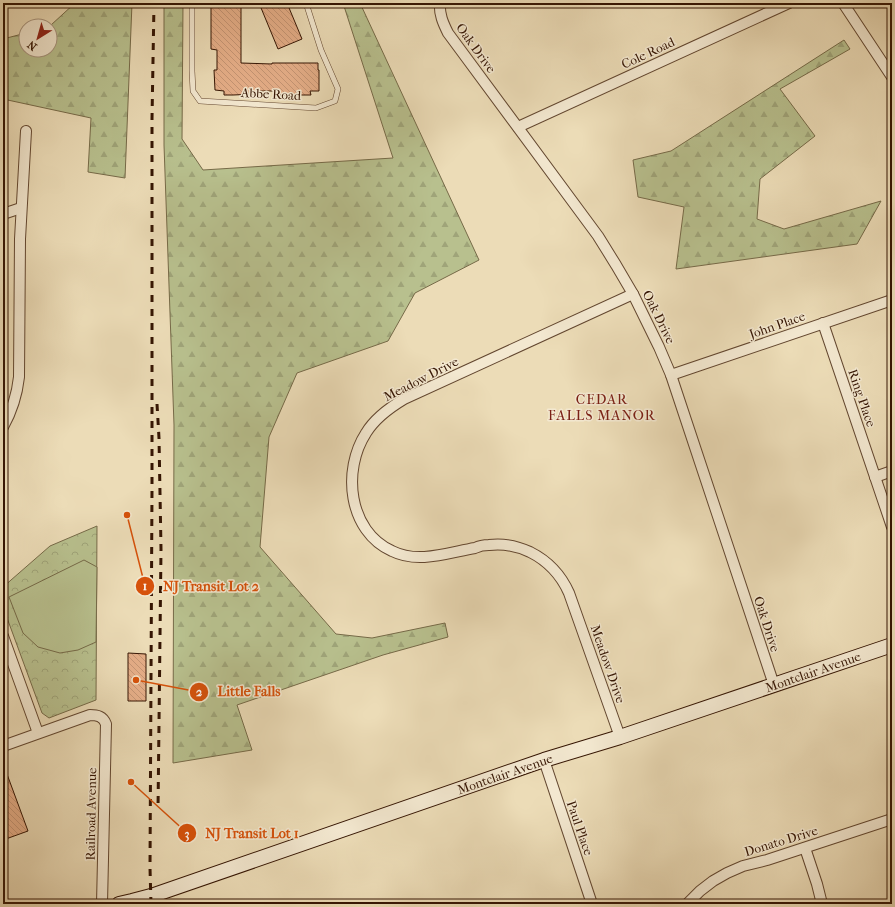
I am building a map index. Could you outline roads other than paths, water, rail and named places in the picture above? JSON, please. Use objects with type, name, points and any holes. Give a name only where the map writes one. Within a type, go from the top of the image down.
[{"type":"street","name":"Oak Drive","points":[[440,3],[441,18],[448,33],[598,236],[633,294],[659,347],[670,375],[774,685]]},
{"type":"street","name":"Cole Road","points":[[518,127],[789,3]]},
{"type":"street","points":[[843,3],[892,77]]},
{"type":"street","points":[[3,428],[13,406],[19,377],[21,208],[26,131]]},
{"type":"street","points":[[3,214],[21,208]]},
{"type":"street","name":"Meadow Drive","points":[[620,737],[569,593],[565,584],[552,568],[536,555],[513,546],[501,544],[488,545],[428,557],[409,557],[392,551],[382,546],[374,539],[361,521],[353,496],[352,469],[360,444],[373,422],[382,413],[404,399],[633,294]]},
{"type":"street","name":"John Place","points":[[670,375],[892,300]]},
{"type":"street","name":"Ring Place","points":[[824,323],[892,527]]},
{"type":"street","points":[[875,477],[892,471]]},
{"type":"street","points":[[3,636],[38,734],[3,746]]},
{"type":"street","name":"Montclair Avenue","points":[[119,904],[132,902],[151,896],[544,760],[620,737],[892,645]]},
{"type":"street","name":"Railroad Avenue","points":[[38,734],[90,715],[100,716],[104,719],[106,724],[102,904]]},
{"type":"street","name":"Paul Place","points":[[544,760],[592,904]]},
{"type":"street","name":"Donato Drive","points":[[687,904],[714,880],[743,866],[768,860],[892,819]]},
{"type":"street","points":[[805,848],[822,904]]},
{"type":"lane","name":"Abbe Road","points":[[192,3],[193,91],[200,101],[316,108],[335,100],[338,89],[321,50],[306,3]]},
{"type":"railway","points":[[151,904],[152,119],[154,3]]},
{"type":"railway","points":[[157,404],[161,549],[158,810]]},
{"type":"place","name":"NJ Transit Lot 2","points":[[127,515]]},
{"type":"place","name":"Little Falls","points":[[136,680]]},
{"type":"place","name":"NJ Transit Lot 1","points":[[131,782]]},
{"type":"district","name":"CEDAR FALLS MANOR","points":[[602,408]]}]
